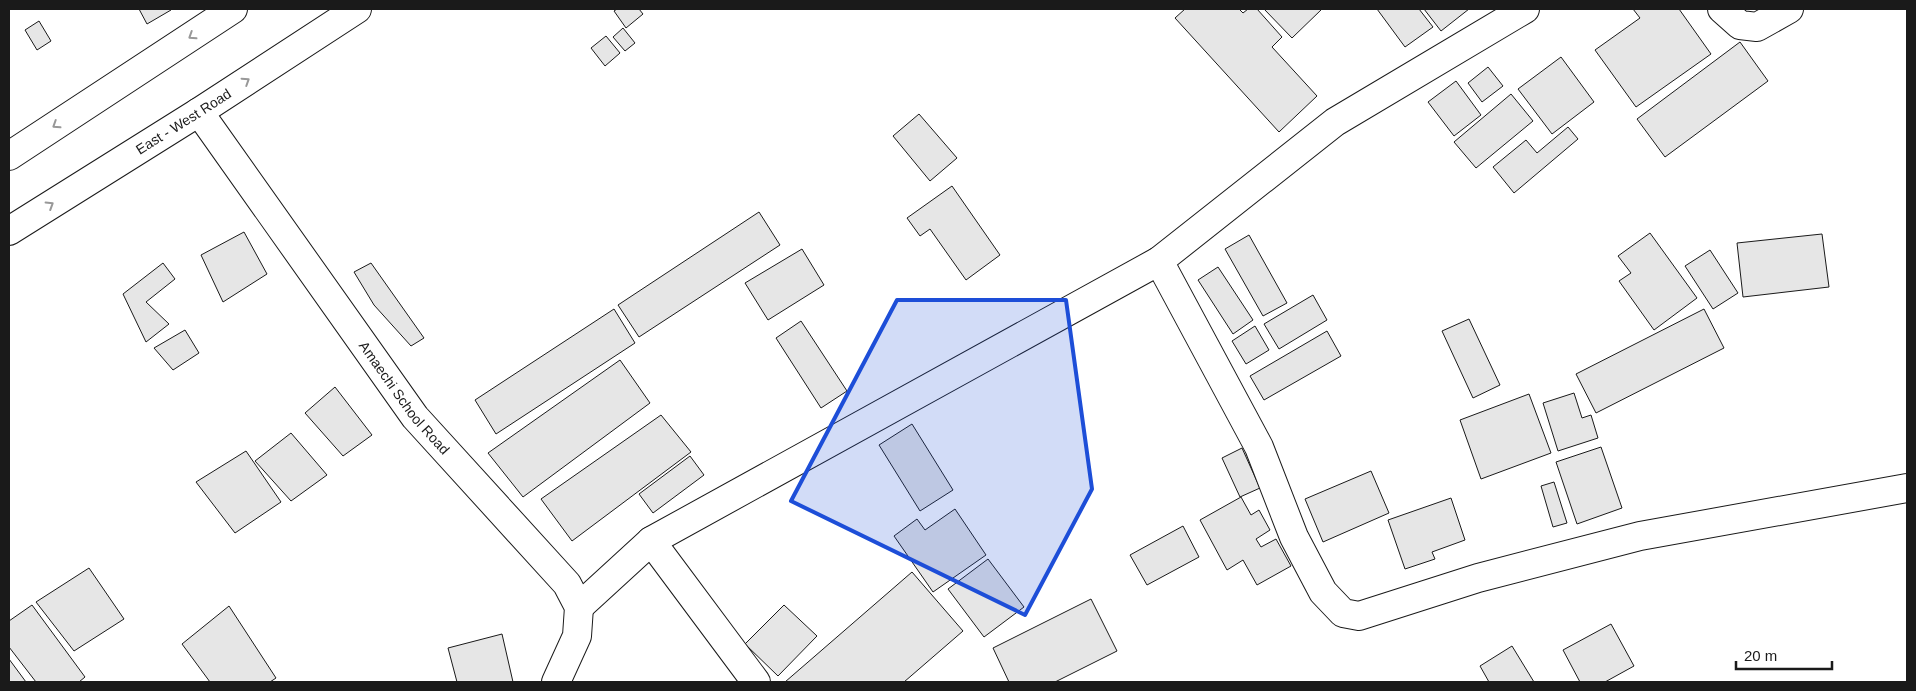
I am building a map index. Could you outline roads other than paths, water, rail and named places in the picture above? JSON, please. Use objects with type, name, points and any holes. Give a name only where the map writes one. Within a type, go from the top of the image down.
[{"type":"street","points":[[9,156],[233,9]]},
{"type":"street","name":"East - West Road","points":[[9,231],[199,112],[356,9]]},
{"type":"street","points":[[579,607],[651,541],[1159,261],[1336,122],[1525,9]]},
{"type":"street","points":[[1722,9],[1740,25],[1757,27],[1789,9]]},
{"type":"street","name":"Amaechi School Road","points":[[199,112],[415,417],[568,584],[579,607],[577,636],[556,682]]},
{"type":"street","points":[[1159,261],[1259,447],[1294,537],[1324,592],[1343,613],[1359,616],[1478,578],[1640,536],[1907,488]]},
{"type":"street","points":[[651,541],[756,682]]}]
